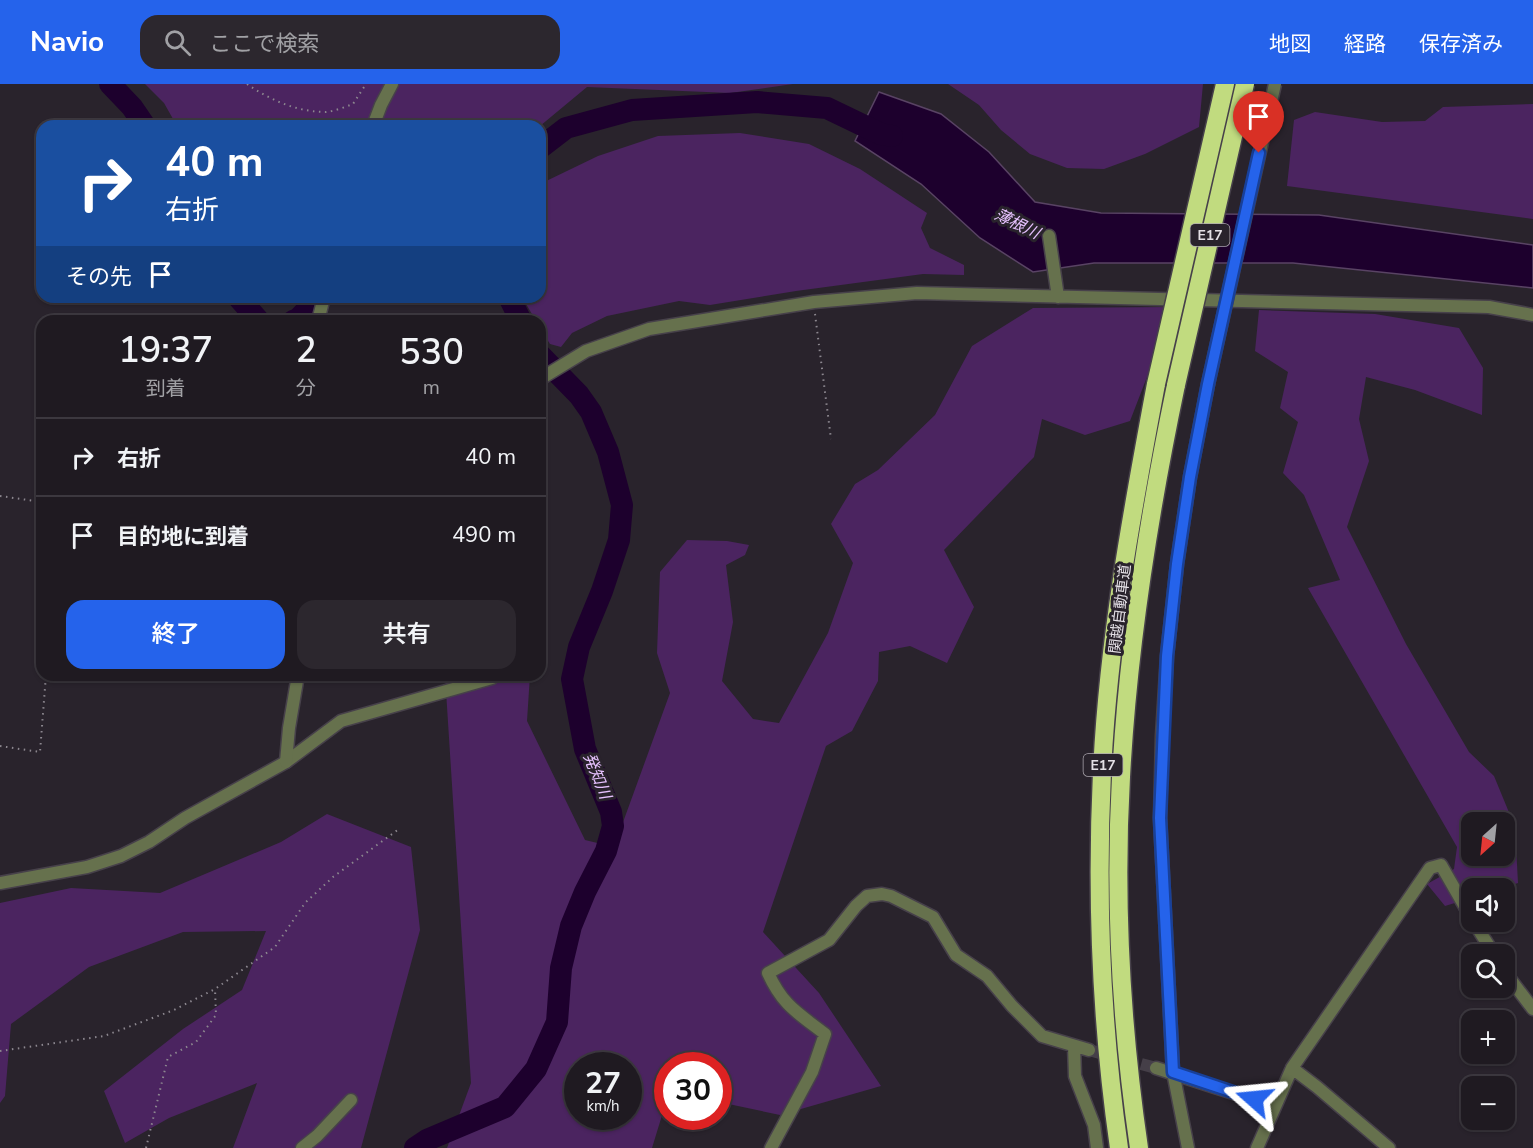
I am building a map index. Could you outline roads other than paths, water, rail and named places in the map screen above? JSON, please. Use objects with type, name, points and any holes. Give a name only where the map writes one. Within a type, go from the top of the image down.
[{"type":"highway","name":"関越自動車道","points":[[1119,1148],[1103,1011],[1099,932],[1102,770],[1109,690],[1128,536],[1156,384],[1225,84]]},
{"type":"highway","name":"関越自動車道","points":[[1139,1148],[1130,1089],[1122,1006],[1119,853],[1121,777],[1136,614],[1160,464],[1176,386],[1245,84]]},
{"type":"street","points":[[375,120],[392,84]]},
{"type":"street","points":[[1188,1148],[1173,1072],[1160,818],[1167,656],[1177,564],[1190,477],[1208,384],[1275,84]]},
{"type":"street","points":[[1049,236],[1058,297]]},
{"type":"street","points":[[546,375],[586,351],[649,329],[814,302],[917,293],[1489,307],[1533,315]]},
{"type":"street","points":[[286,762],[297,681]]},
{"type":"street","points":[[0,883],[87,867],[129,853],[185,818],[286,762],[341,722],[482,681]]},
{"type":"street","points":[[1257,1148],[1292,1068],[1430,868],[1441,865],[1461,900]]},
{"type":"street","points":[[771,1148],[812,1072],[825,1034],[784,1002],[768,973],[829,940],[867,896],[882,894],[891,896],[933,918],[956,955],[987,976],[1042,1036],[1089,1050]]},
{"type":"street","points":[[1515,985],[1533,1009]]},
{"type":"street","points":[[1074,1046],[1075,1076],[1094,1125],[1097,1148]]},
{"type":"street","points":[[1156,1068],[1274,1106]]},
{"type":"street","points":[[1292,1068],[1389,1148]]},
{"type":"street","points":[[302,1148],[318,1136],[351,1100]]},
{"type":"water","points":[[879,92],[941,114],[989,152],[1035,202],[1101,213],[1319,215],[1533,245],[1533,288],[1293,263],[1094,263],[1033,272],[980,238],[921,184],[855,141]]},
{"type":"waterway","name":"薄根川","points":[[110,84],[141,120]]},
{"type":"waterway","name":"薄根川","points":[[546,143],[566,128],[632,110],[757,102],[827,108],[881,134],[892,136]]},
{"type":"waterway","name":"薄根川","points":[[243,303],[254,315]]},
{"type":"waterway","name":"薄根川","points":[[302,315],[313,303]]},
{"type":"waterway","name":"発知川","points":[[512,303],[518,315]]},
{"type":"waterway","name":"発知川","points":[[415,1148],[427,1140],[505,1107],[536,1069],[557,1022],[561,968],[571,926],[606,851],[613,826],[611,812],[585,749],[572,679],[579,647],[602,591],[619,540],[622,505],[608,452],[591,412],[579,395],[546,361]]},
{"type":"tunnel","points":[[1089,1050],[1156,1068]]}]
